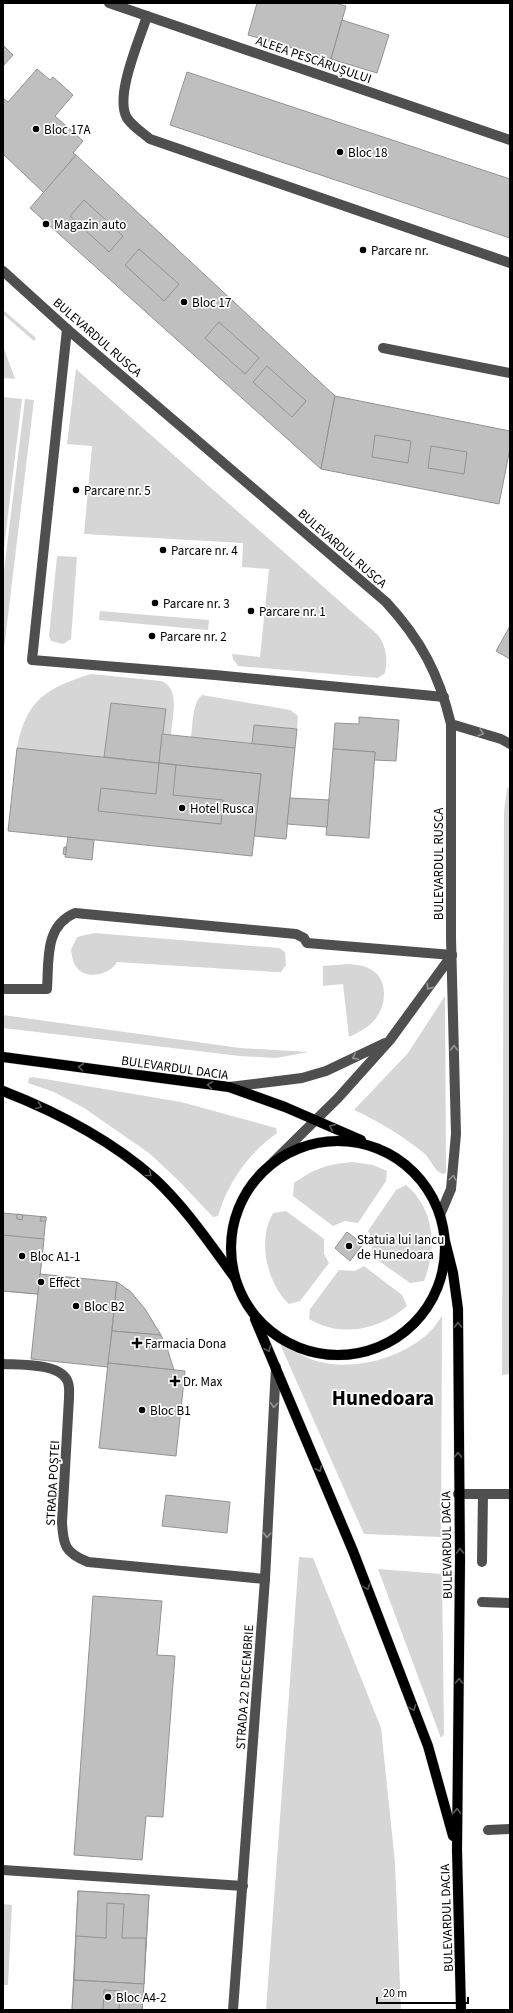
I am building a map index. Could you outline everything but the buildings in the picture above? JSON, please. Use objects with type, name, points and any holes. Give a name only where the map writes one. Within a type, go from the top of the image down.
[{"type":"main road","name":"BULEVARDUL DACIA","points":[[3,1057],[229,1087],[316,1120],[381,1149]]},
{"type":"main road","points":[[3,1091],[49,1110],[90,1133],[126,1156],[155,1179],[189,1216],[235,1279],[252,1313],[275,1335],[302,1349],[332,1356],[363,1353],[392,1341],[416,1322],[432,1301],[443,1276],[445,1241],[440,1215],[431,1194],[417,1175],[400,1160],[381,1149],[354,1141],[325,1140],[297,1148],[273,1162],[250,1185],[236,1215],[231,1247],[235,1279]]},
{"type":"main road","name":"BULEVARDUL DACIA","points":[[445,1241],[453,1273],[458,1309],[458,1494],[460,1561],[457,1850],[461,2010]]},
{"type":"main road","name":"BULEVARDUL DACIA","points":[[252,1313],[276,1366],[353,1551],[428,1746],[457,1850]]},
{"type":"street","name":"ALEEA PESCĂRUȘULUI","points":[[109,3],[510,140]]},
{"type":"street","points":[[147,16],[126,83],[123,99],[127,117],[150,139],[510,263]]},
{"type":"street","name":"BULEVARDUL RUSCA","points":[[3,271],[67,329],[386,602],[405,623],[422,646],[435,672],[444,697],[451,724],[452,955],[456,1134],[451,1190],[440,1215]]},
{"type":"street","points":[[67,329],[32,660],[444,697]]},
{"type":"street","points":[[383,348],[510,373]]},
{"type":"street","points":[[451,724],[502,739],[510,744]]},
{"type":"street","points":[[3,989],[47,989],[52,936],[57,926],[65,917],[75,913],[296,934],[304,938],[307,943],[452,955]]},
{"type":"street","points":[[273,1162],[316,1120],[390,1040],[452,955]]},
{"type":"street","points":[[229,1087],[302,1078],[326,1071],[390,1040]]},
{"type":"street","name":"STRADA POȘTEI","points":[[3,1364],[51,1368],[60,1371],[67,1380],[69,1398],[62,1538],[66,1548],[74,1557],[88,1562],[264,1579]]},
{"type":"street","name":"STRADA 22 DECEMBRIE","points":[[233,2010],[264,1579],[276,1366]]},
{"type":"street","points":[[458,1494],[510,1494]]},
{"type":"street","points":[[482,1562],[483,1494]]},
{"type":"street","points":[[482,1602],[510,1603]]},
{"type":"street","points":[[488,1830],[510,1829]]},
{"type":"street","points":[[3,1870],[243,1886]]},
{"type":"shaded area","points":[[3,310],[36,338],[34,341],[3,314]]},
{"type":"shaded area","points":[[3,346],[15,379],[3,378]]},
{"type":"shaded area","points":[[76,369],[378,635],[386,653],[385,673],[378,678],[238,666],[233,659],[232,654],[260,657],[269,569],[242,567],[243,543],[84,534],[92,446],[67,444]]},
{"type":"shaded area","points":[[3,397],[22,399],[3,556]]},
{"type":"shaded area","points":[[25,399],[34,400],[3,657],[3,579]]},
{"type":"shaded area","points":[[57,556],[77,557],[71,639],[63,644],[51,641],[49,636]]},
{"type":"shaded area","points":[[100,611],[209,620],[208,630],[99,620]]},
{"type":"shaded area","points":[[91,674],[161,681],[167,685],[171,690],[174,704],[171,735],[162,734],[166,709],[111,703],[104,757],[17,748],[26,718],[40,698],[62,685]]},
{"type":"shaded area","points":[[202,695],[290,710],[298,716],[297,729],[254,725],[252,744],[191,737],[196,703]]},
{"type":"shaded area","points":[[510,786],[510,1374],[502,1375],[504,811],[507,789]]},
{"type":"shaded area","points":[[94,933],[279,948],[285,952],[286,965],[281,972],[276,972],[117,962],[104,973],[92,975],[86,974],[77,968],[71,950],[77,937]]},
{"type":"shaded area","points":[[349,964],[360,965],[376,973],[382,983],[384,996],[381,1009],[375,1019],[365,1028],[349,1037],[343,984],[323,986],[323,966]]},
{"type":"shaded area","points":[[445,996],[446,1173],[443,1174],[435,1168],[425,1154],[400,1135],[354,1110],[408,1053]]},
{"type":"shaded area","points":[[3,1015],[240,1048],[309,1052],[276,1058],[240,1056],[3,1028]]},
{"type":"shaded area","points":[[33,1077],[181,1102],[276,1128],[277,1133],[257,1150],[240,1170],[227,1192],[218,1216],[213,1217],[179,1181],[149,1153],[84,1108],[54,1092],[28,1083],[29,1078]]},
{"type":"shaded area","points":[[353,1162],[373,1165],[387,1171],[386,1181],[358,1223],[345,1221],[333,1226],[293,1196],[294,1183],[308,1174],[328,1166]]},
{"type":"shaded area","points":[[406,1185],[416,1195],[428,1217],[432,1243],[431,1256],[424,1281],[410,1283],[372,1256],[372,1239],[368,1231],[396,1190]]},
{"type":"shaded area","points":[[286,1211],[324,1239],[324,1254],[329,1263],[300,1301],[289,1304],[275,1285],[270,1273],[265,1249],[268,1224],[273,1213]]},
{"type":"shaded area","points":[[364,1266],[402,1295],[407,1306],[385,1321],[360,1329],[347,1330],[334,1328],[321,1325],[309,1319],[310,1309],[339,1270],[355,1271]]},
{"type":"shaded area","points":[[442,1316],[441,1537],[364,1534],[280,1344],[313,1360],[327,1363],[341,1365],[371,1362],[386,1358],[413,1345],[429,1333]]},
{"type":"shaded area","points":[[299,1557],[313,1558],[381,1728],[395,1862],[401,2010],[266,2010]]},
{"type":"shaded area","points":[[378,1569],[442,1574],[444,1734],[441,1738]]},
{"type":"shaded area","points":[[3,1904],[12,1905],[8,1985],[3,1985]]},
{"type":"place","name":"Bloc 17A","points":[[36,129]]},
{"type":"place","name":"Bloc 18","points":[[340,152]]},
{"type":"place","name":"Magazin auto","points":[[46,224]]},
{"type":"place","name":"Parcare nr.","points":[[363,250]]},
{"type":"place","name":"Bloc 17","points":[[184,302]]},
{"type":"place","name":"Parcare nr. 5","points":[[76,490]]},
{"type":"place","name":"Parcare nr. 4","points":[[163,550]]},
{"type":"place","name":"Parcare nr. 3","points":[[155,603]]},
{"type":"place","name":"Parcare nr. 1","points":[[251,611]]},
{"type":"place","name":"Parcare nr. 2","points":[[152,636]]},
{"type":"place","name":"Hotel Rusca","points":[[182,808]]},
{"type":"place","name":"Statuia lui Iancu de Hunedoara","points":[[349,1246]]},
{"type":"place","name":"Bloc A1-1","points":[[22,1256]]},
{"type":"place","name":"Effect","points":[[41,1282]]},
{"type":"place","name":"Bloc B2","points":[[76,1306]]},
{"type":"place","name":"Farmacia Dona","points":[[137,1343]]},
{"type":"place","name":"Dr. Max","points":[[175,1381]]},
{"type":"place","name":"Bloc B1","points":[[142,1410]]},
{"type":"place","name":"Bloc A4-2","points":[[108,1997]]},
{"type":"district","name":"Hunedoara","points":[[383,1398]]}]
